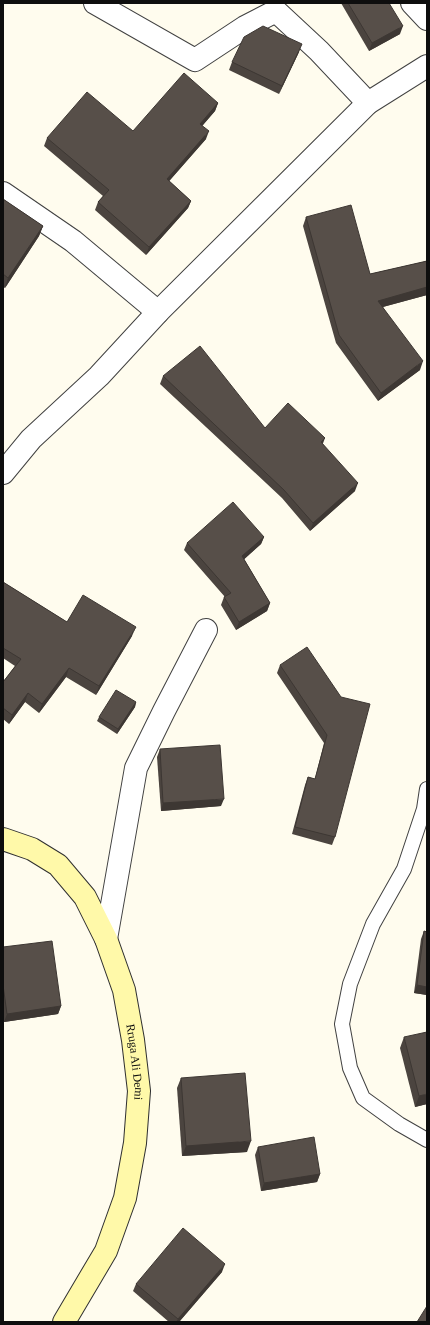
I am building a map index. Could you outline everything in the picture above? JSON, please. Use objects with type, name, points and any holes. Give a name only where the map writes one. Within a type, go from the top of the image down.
[{"type":"main road","name":"Rruga Ali Demi","points":[[3,839],[32,850],[58,865],[85,897],[106,939],[124,990],[133,1040],[139,1091],[136,1143],[125,1198],[106,1251],[64,1322]]},
{"type":"street","points":[[95,3],[195,60],[245,27],[276,11],[319,51],[368,103]]},
{"type":"street","points":[[412,3],[427,19]]},
{"type":"street","points":[[3,473],[31,439],[99,376],[158,312],[368,103],[427,66]]},
{"type":"street","points":[[3,193],[73,240],[158,312]]},
{"type":"street","points":[[106,939],[136,768],[206,630]]},
{"type":"lane","points":[[427,789],[424,809],[404,868],[373,924],[350,984],[342,1024],[350,1068],[363,1098],[399,1124],[427,1140]]},
{"type":"building","points":[[348,3],[389,3],[403,26],[372,43]]},
{"type":"building","points":[[263,26],[302,44],[282,86],[232,62],[244,37]]},
{"type":"building","points":[[184,73],[218,103],[200,124],[209,131],[167,179],[191,201],[149,247],[98,202],[109,190],[47,138],[87,92],[133,131]]},
{"type":"building","points":[[3,199],[43,226],[8,278],[3,274]]},
{"type":"building","points":[[351,205],[370,274],[427,261],[427,287],[378,301],[423,361],[381,393],[339,335],[306,217]]},
{"type":"building","points":[[200,346],[265,428],[288,403],[325,438],[321,442],[358,483],[313,523],[284,490],[163,376]]},
{"type":"building","points":[[233,502],[264,537],[242,556],[270,603],[239,622],[224,597],[231,593],[187,543]]},
{"type":"building","points":[[3,582],[67,622],[83,595],[136,627],[99,686],[69,668],[42,704],[28,693],[12,715],[3,708],[3,682],[21,659],[3,648]]},
{"type":"building","points":[[307,647],[341,697],[370,704],[335,837],[295,827],[308,777],[315,779],[327,735],[280,665]]},
{"type":"building","points":[[116,690],[136,702],[118,729],[99,717]]},
{"type":"building","points":[[220,745],[224,799],[163,803],[160,749]]},
{"type":"building","points":[[424,931],[427,932],[427,987],[417,985]]},
{"type":"building","points":[[52,941],[61,1006],[7,1014],[3,985],[3,947]]},
{"type":"building","points":[[427,1032],[427,1094],[419,1096],[404,1037]]},
{"type":"building","points":[[245,1073],[251,1141],[186,1146],[181,1078]]},
{"type":"building","points":[[314,1137],[320,1174],[264,1183],[258,1147]]},
{"type":"building","points":[[183,1228],[225,1264],[178,1319],[136,1284]]},
{"type":"building","points":[[427,1306],[427,1322],[417,1322]]}]
